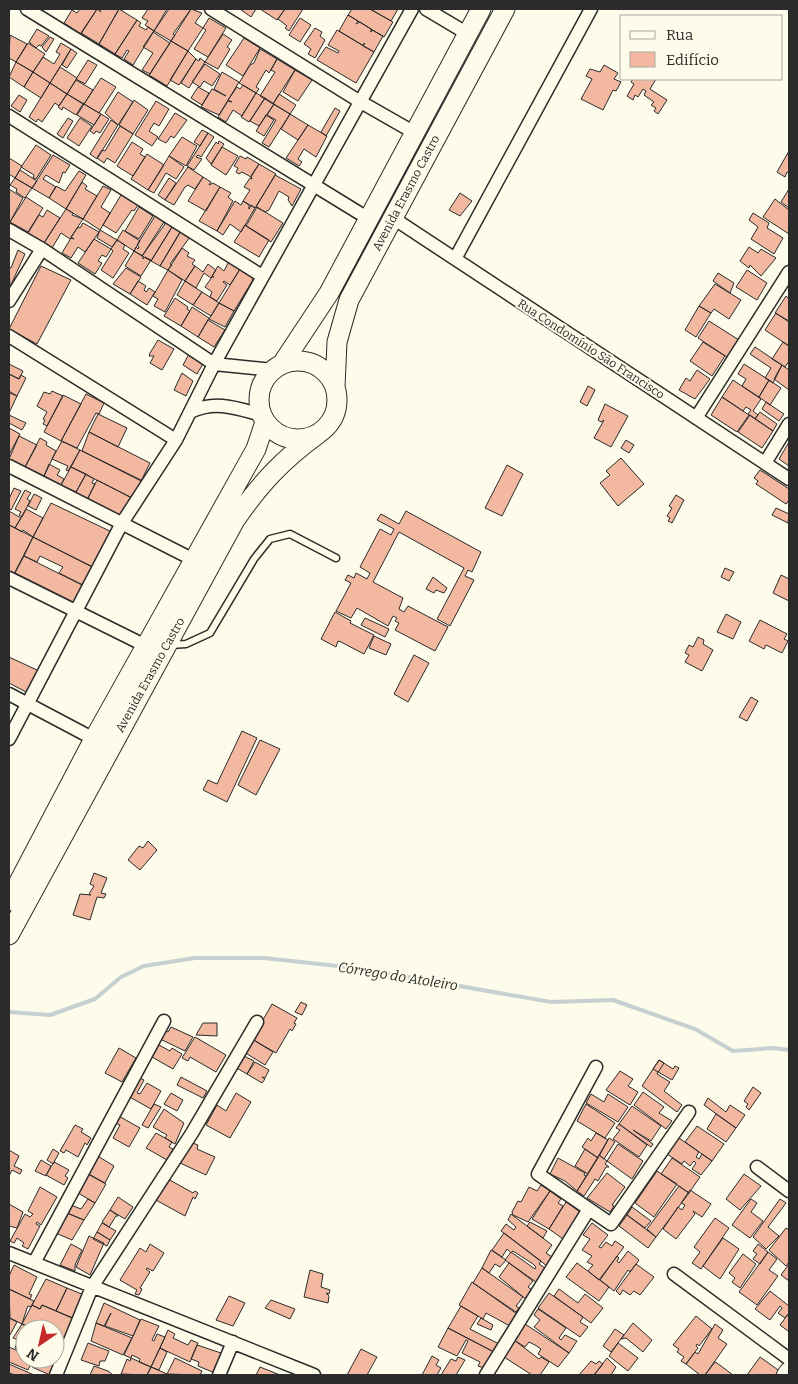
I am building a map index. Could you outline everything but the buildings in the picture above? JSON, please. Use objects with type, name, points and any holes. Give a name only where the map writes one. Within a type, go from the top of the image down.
[{"type":"main road","name":"Avenida Erasmo Castro","points":[[278,367],[329,293],[481,9]]},
{"type":"main road","name":"Avenida Erasmo Castro","points":[[335,387],[337,342],[348,300],[505,9]]},
{"type":"main road","points":[[295,361],[308,362],[319,367],[329,376],[335,387],[338,400],[335,414],[328,426],[318,434],[304,439],[289,438],[276,432],[264,418],[259,403],[260,391],[265,379],[278,367],[295,361]]},
{"type":"main road","name":"Avenida Erasmo Castro","points":[[9,901],[94,739],[256,448],[264,418]]},
{"type":"main road","name":"Avenida Erasmo Castro","points":[[9,935],[235,520],[258,486],[288,456],[318,434]]},
{"type":"street","points":[[27,9],[369,219]]},
{"type":"street","points":[[210,9],[359,101],[415,133]]},
{"type":"street","points":[[9,739],[122,523],[176,440],[214,364],[312,184],[412,9]]},
{"type":"street","points":[[426,9],[468,34]]},
{"type":"street","points":[[455,259],[592,9]]},
{"type":"street","points":[[9,116],[262,276]]},
{"type":"street","name":"Rua Condomínio São Francisco","points":[[393,218],[789,479]]},
{"type":"street","points":[[9,230],[42,249],[214,364],[278,367]]},
{"type":"street","points":[[9,301],[42,249]]},
{"type":"street","points":[[696,418],[789,272]]},
{"type":"street","points":[[9,336],[176,440]]},
{"type":"street","points":[[190,412],[203,406],[223,405],[264,418]]},
{"type":"street","points":[[765,463],[789,424]]},
{"type":"street","points":[[9,466],[194,560]]},
{"type":"street","points":[[9,578],[76,613],[146,646]]},
{"type":"street","points":[[9,694],[94,739]]},
{"type":"street","points":[[34,1263],[164,1020]]},
{"type":"street","points":[[56,1375],[92,1287],[192,1132],[258,1022]]},
{"type":"street","points":[[596,1067],[538,1174],[611,1224],[688,1112]]},
{"type":"street","points":[[757,1167],[789,1191]]},
{"type":"street","points":[[486,1375],[589,1208]]},
{"type":"street","points":[[9,1253],[314,1375]]},
{"type":"street","points":[[674,1274],[789,1359]]},
{"type":"street","points":[[219,1375],[233,1342]]},
{"type":"street","points":[[786,1375],[789,1371]]},
{"type":"lane","points":[[167,645],[186,644],[210,633],[254,559],[270,540],[290,534],[336,558]]},
{"type":"waterway","name":"Córrego do Atoleiro","points":[[9,1012],[50,1015],[95,999],[121,977],[144,966],[195,958],[264,958],[356,968],[551,1002],[613,1000],[695,1029],[733,1051],[773,1048],[789,1050]]}]
